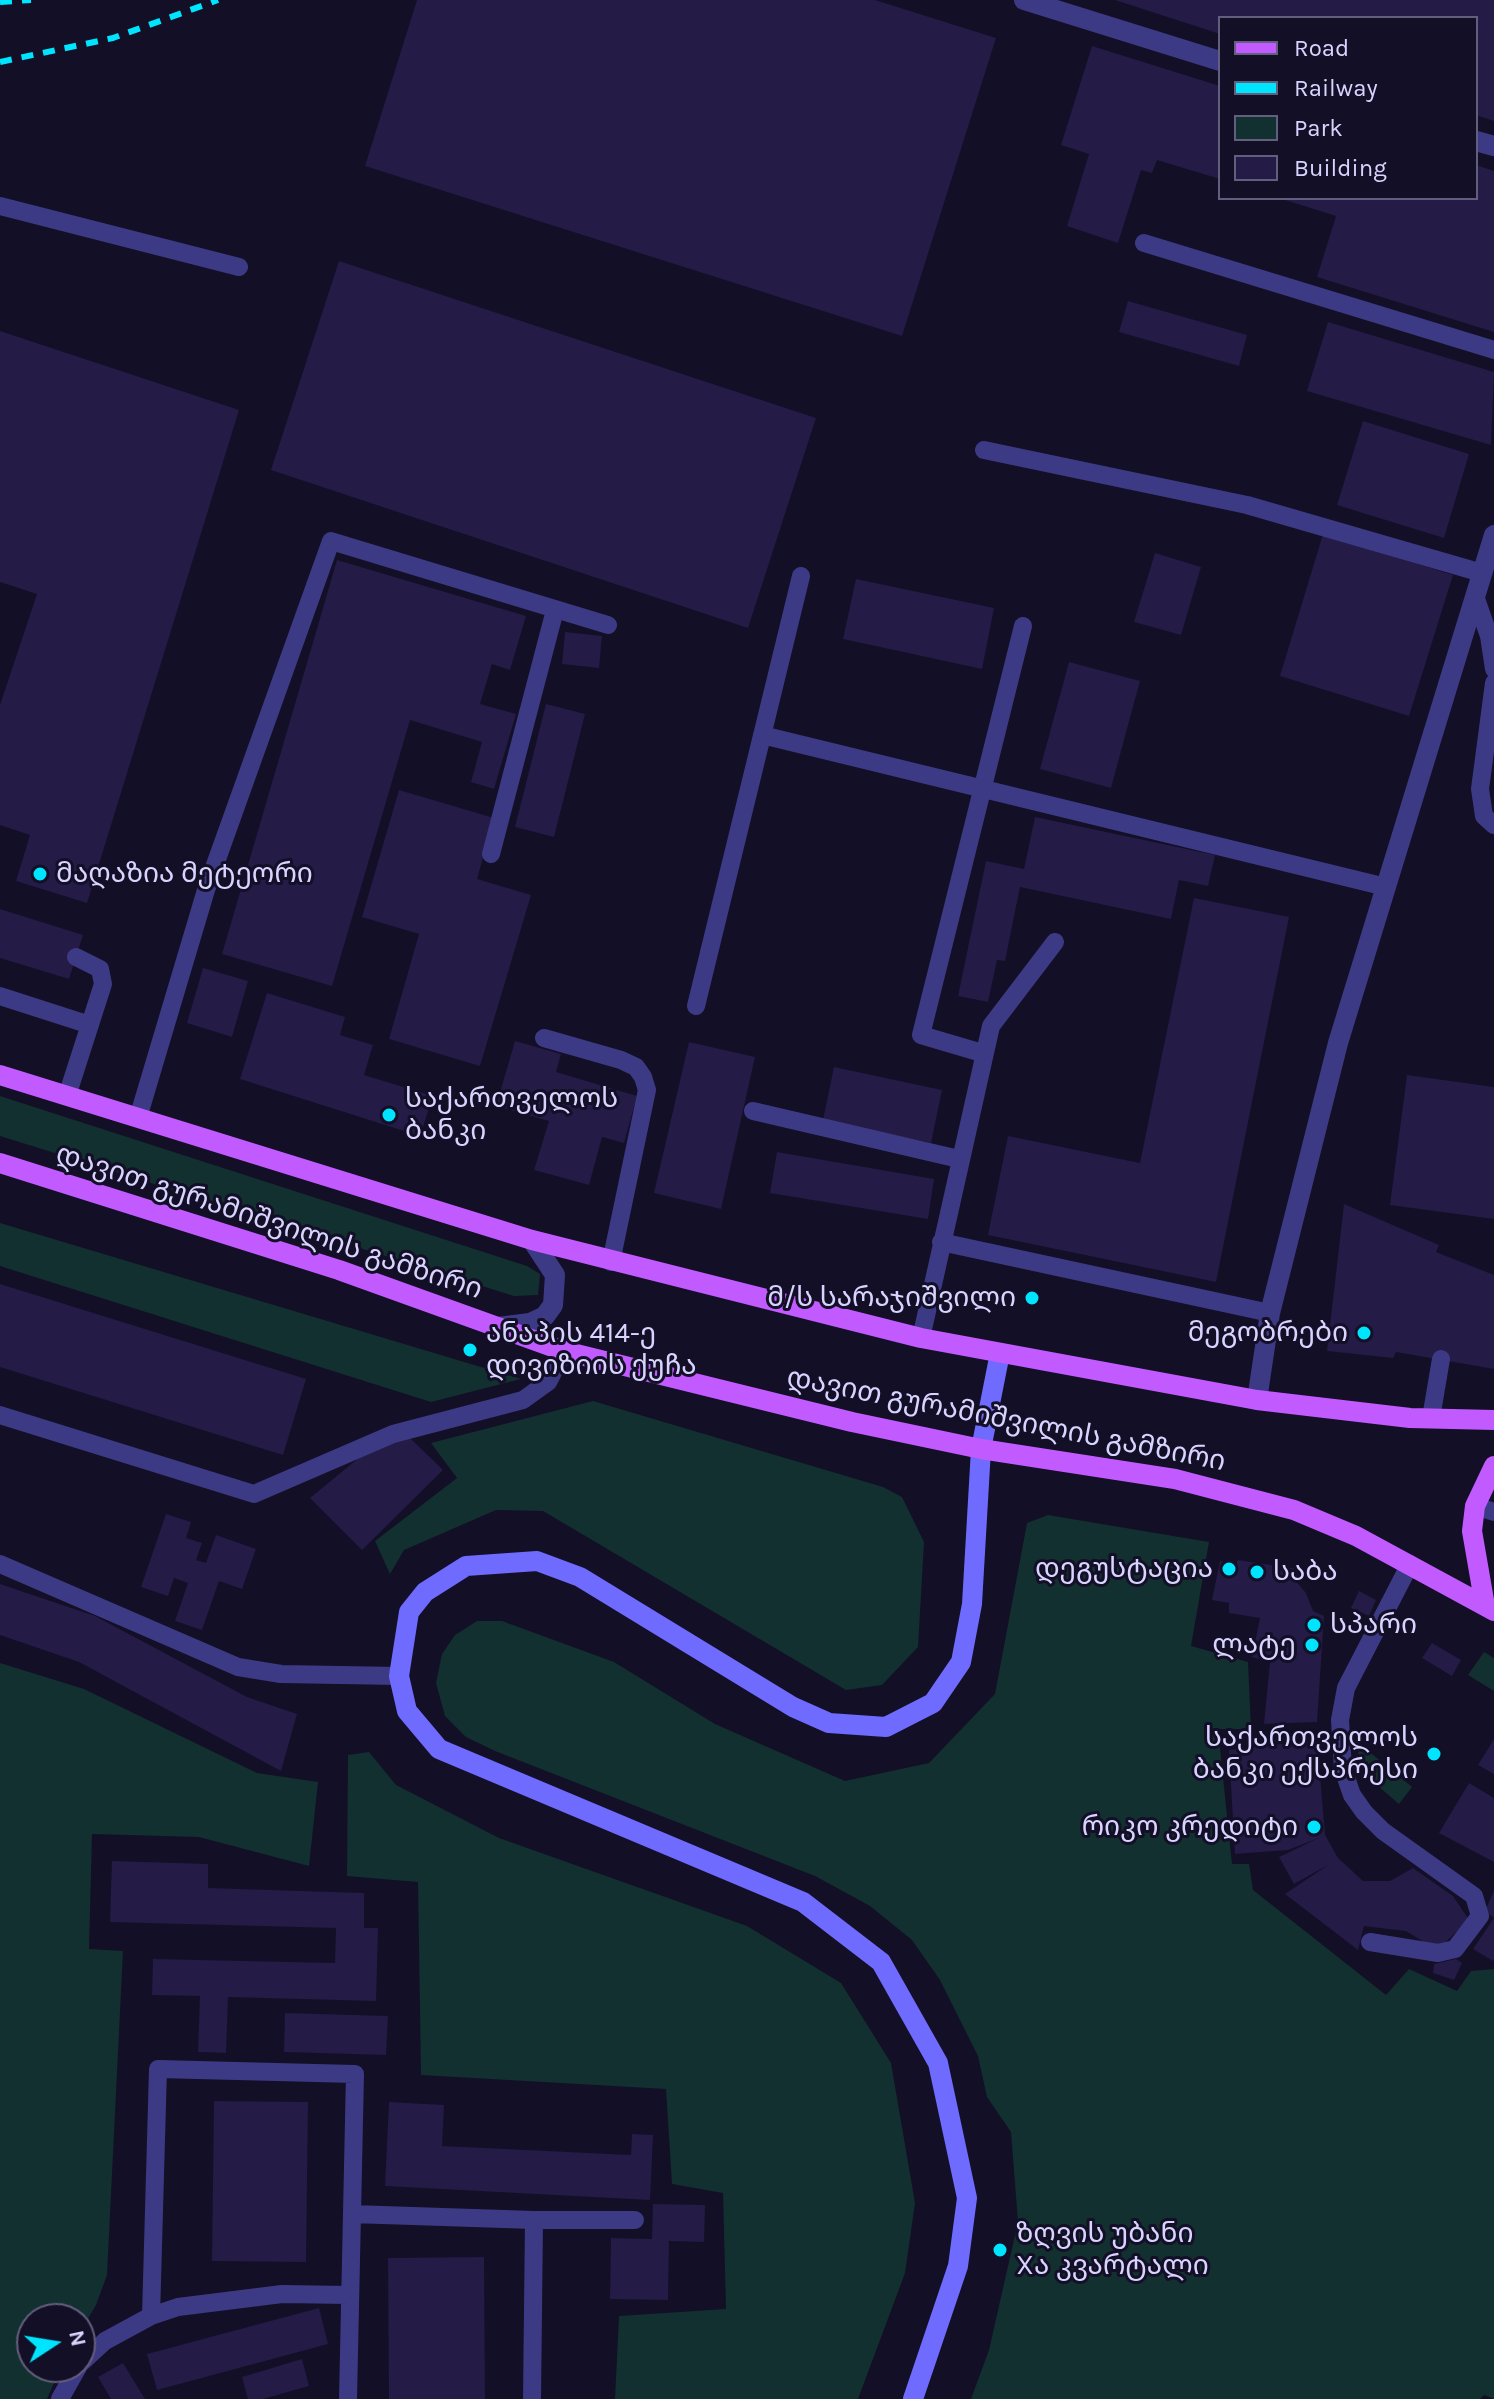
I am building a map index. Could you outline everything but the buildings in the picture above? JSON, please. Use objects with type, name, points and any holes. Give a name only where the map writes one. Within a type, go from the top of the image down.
[{"type":"main road","name":"დავით გურამიშვილის გამზირი","points":[[0,1075],[532,1240],[921,1338],[1257,1400],[1431,1418],[1494,1420]]},
{"type":"main road","name":"დავით გურამიშვილის გამზირი","points":[[0,1163],[339,1270],[564,1351],[852,1422],[981,1449],[1175,1479],[1264,1502],[1356,1536],[1490,1608]]},
{"type":"main road","points":[[913,2399],[958,2266],[967,2198],[938,2063],[881,1962],[803,1902],[439,1749],[407,1711],[399,1676],[409,1612],[425,1592],[466,1566],[537,1561],[580,1577],[793,1707],[829,1723],[886,1727],[933,1703],[961,1662],[972,1604],[981,1449],[1000,1353]]},
{"type":"main road","points":[[1490,1608],[1472,1531],[1484,1509],[1494,1466]]},
{"type":"street","points":[[1024,0],[1218,60]]},
{"type":"street","points":[[1257,1400],[1270,1313],[1338,1043],[1494,535]]},
{"type":"street","points":[[498,1327],[530,1323],[545,1316],[553,1305],[555,1275],[532,1240]]},
{"type":"lane","points":[[0,206],[239,267]]},
{"type":"lane","points":[[1144,243],[1494,350]]},
{"type":"lane","points":[[984,450],[1247,505],[1482,573]]},
{"type":"lane","points":[[138,1118],[206,890],[331,541],[608,625]]},
{"type":"lane","points":[[696,1006],[801,576]]},
{"type":"lane","points":[[1475,596],[1489,636],[1494,669]]},
{"type":"lane","points":[[491,854],[555,610]]},
{"type":"lane","points":[[982,1053],[921,1035],[1023,626]]},
{"type":"lane","points":[[1494,689],[1480,789],[1484,816],[1494,825]]},
{"type":"lane","points":[[762,735],[1386,887]]},
{"type":"lane","points":[[921,1338],[982,1053],[991,1026],[1055,942]]},
{"type":"lane","points":[[67,1096],[103,977],[93,963],[76,957]]},
{"type":"lane","points":[[0,996],[90,1025]]},
{"type":"lane","points":[[544,1038],[636,1067],[647,1090],[611,1262]]},
{"type":"lane","points":[[753,1111],[959,1159]]},
{"type":"lane","points":[[941,1242],[1270,1313]]},
{"type":"lane","points":[[0,1415],[254,1494],[393,1434],[523,1400],[548,1382],[564,1351]]},
{"type":"lane","points":[[1431,1418],[1441,1359]]},
{"type":"lane","points":[[0,1564],[238,1667],[281,1674],[399,1676]]},
{"type":"lane","points":[[1370,1942],[1438,1953],[1455,1949],[1480,1916],[1474,1896],[1383,1831],[1364,1812],[1352,1795],[1343,1769],[1340,1720],[1346,1688],[1410,1564]]},
{"type":"lane","points":[[151,2316],[158,2069],[355,2074],[348,2399]]},
{"type":"lane","points":[[352,2214],[635,2220]]},
{"type":"lane","points":[[532,2399],[534,2220]]},
{"type":"lane","points":[[96,2349],[105,2341],[151,2316],[178,2307],[282,2294],[350,2295]]},
{"type":"green space","points":[[0,1096],[527,1266],[540,1274],[538,1295],[514,1296],[0,1136]]},
{"type":"green space","points":[[0,1223],[521,1379],[431,1402],[0,1266]]},
{"type":"green space","points":[[593,1401],[883,1487],[902,1497],[924,1542],[918,1647],[882,1685],[846,1690],[543,1511],[496,1510],[404,1550],[390,1574],[375,1541],[457,1478],[431,1443]]},
{"type":"green space","points":[[1048,1515],[1209,1542],[1191,1646],[1248,1662],[1251,1729],[1218,1729],[1232,1864],[1249,1864],[1253,1890],[1386,1995],[1409,1969],[1457,1991],[1471,1971],[1494,1969],[1494,2399],[1484,2395],[1480,2399],[971,2399],[989,2350],[1018,2222],[1011,2132],[987,2097],[978,2056],[940,1980],[912,1940],[870,1906],[815,1876],[495,1751],[466,1737],[445,1716],[436,1683],[442,1654],[455,1635],[477,1621],[502,1621],[614,1662],[715,1724],[845,1781],[929,1763],[995,1694],[1027,1523]]},
{"type":"green space","points":[[1484,1652],[1494,1658],[1494,1691],[1468,1675]]},
{"type":"green space","points":[[0,1663],[84,1689],[257,1773],[318,1782],[309,1866],[199,1837],[92,1834],[89,1949],[123,1951],[107,2275],[96,2305],[16,2303],[16,2383],[54,2383],[47,2399],[0,2399]]},
{"type":"green space","points":[[1355,1740],[1412,1787],[1399,1804],[1364,1774]]},
{"type":"green space","points":[[369,1752],[396,1785],[499,1838],[747,1926],[841,1983],[891,2063],[915,2203],[905,2273],[858,2399],[615,2399],[619,2316],[726,2309],[723,2193],[672,2184],[666,2089],[421,2075],[418,1882],[347,1876],[348,1755]]},
{"type":"railway","points":[[0,2],[31,0]]},
{"type":"railway","points":[[0,62],[113,38],[218,0]]},
{"type":"place","name":"მაღაზია მეტეორი","points":[[40,874]]},
{"type":"place","name":"საქართველოს ბანკი","points":[[389,1115]]},
{"type":"place","name":"მ/ს სარაჯიშვილი","points":[[1032,1298]]},
{"type":"place","name":"მეგობრები","points":[[1364,1333]]},
{"type":"place","name":"ანაპის 414-ე დივიზიის ქუჩა","points":[[470,1350]]},
{"type":"place","name":"დეგუსტაცია","points":[[1229,1569]]},
{"type":"place","name":"საბა","points":[[1257,1572]]},
{"type":"place","name":"სპარი","points":[[1314,1625]]},
{"type":"place","name":"ლატე","points":[[1312,1645]]},
{"type":"place","name":"საქართველოს ბანკი ექსპრესი","points":[[1434,1754]]},
{"type":"place","name":"რიკო კრედიტი","points":[[1314,1827]]},
{"type":"place","name":"ზღვის უბანი Xა კვარტალი","points":[[1000,2250]]}]
